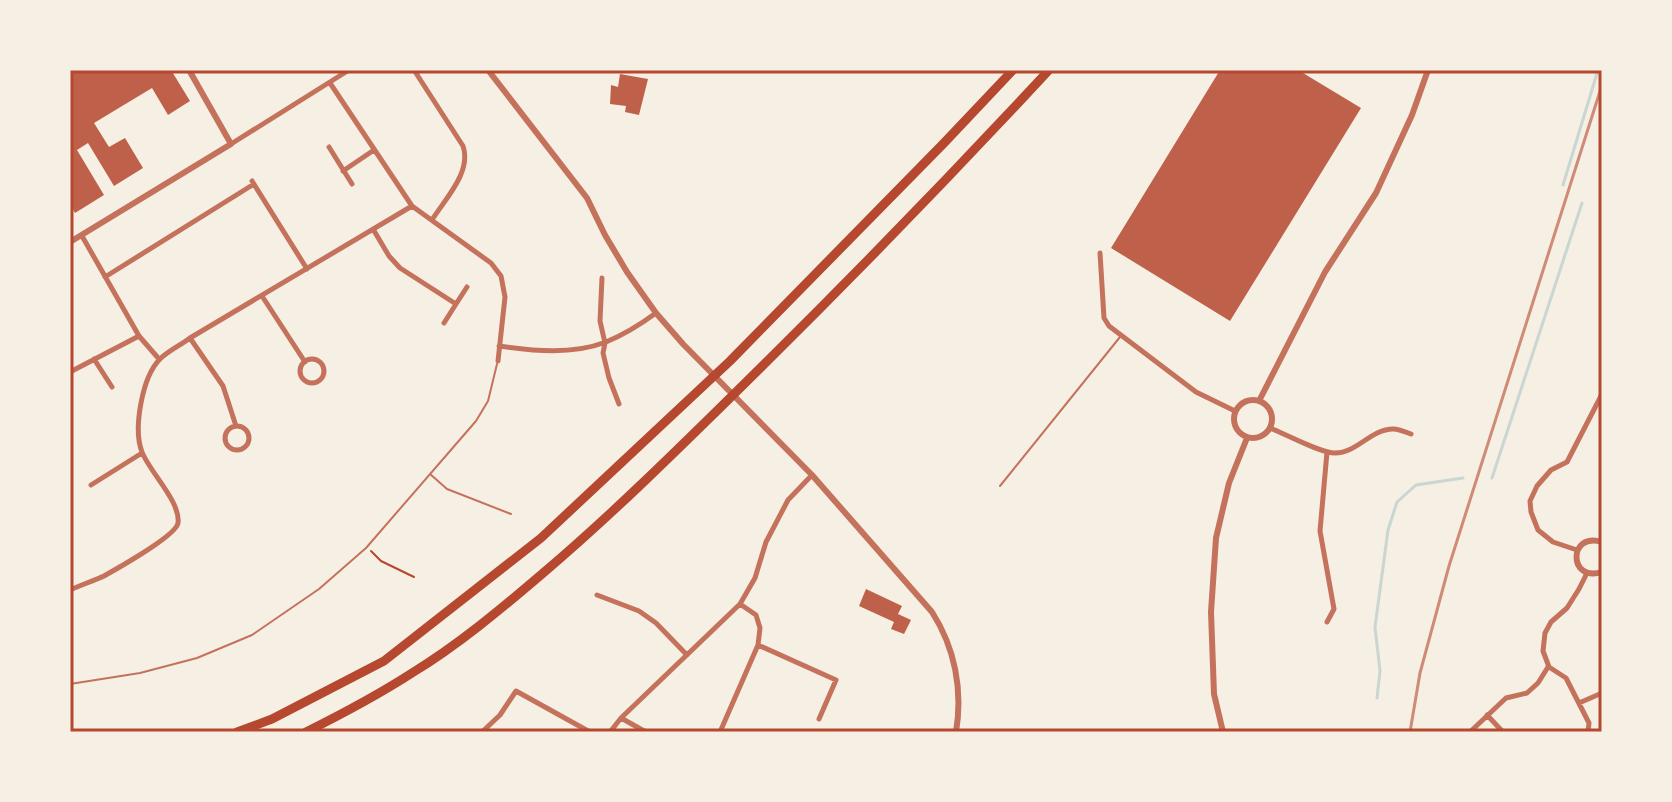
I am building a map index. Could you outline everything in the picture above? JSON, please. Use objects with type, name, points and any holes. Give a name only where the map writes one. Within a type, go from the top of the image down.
[{"type":"highway","points":[[237,732],[272,719],[384,661],[541,538],[730,361],[1013,70]]},
{"type":"highway","points":[[306,732],[378,694],[442,653],[567,552],[691,436],[844,285],[1049,70]]},
{"type":"street","points":[[189,70],[231,144]]},
{"type":"street","points":[[70,242],[349,70]]},
{"type":"street","points":[[414,70],[463,146],[466,156],[461,175],[432,221]]},
{"type":"street","points":[[488,70],[587,198],[627,272],[656,313],[812,475],[920,597],[942,628],[950,645],[958,685],[956,732]]},
{"type":"street","points":[[1259,401],[1325,272],[1376,193],[1412,115],[1428,70]]},
{"type":"street","points":[[330,83],[412,206],[491,263],[501,276],[505,297],[498,361]]},
{"type":"street","points":[[329,147],[352,184]]},
{"type":"street","points":[[343,171],[374,150]]},
{"type":"street","points":[[105,277],[253,183],[307,269]]},
{"type":"street","points":[[70,590],[102,577],[161,541],[175,530],[178,523],[173,502],[142,453],[138,427],[141,405],[159,359],[412,206]]},
{"type":"street","points":[[373,229],[400,268],[456,304]]},
{"type":"street","points":[[82,236],[139,336],[159,359]]},
{"type":"street","points":[[1100,253],[1104,318],[1113,331],[1196,392],[1235,411]]},
{"type":"street","points":[[602,278],[600,321],[605,343],[603,353],[619,404]]},
{"type":"street","points":[[444,323],[467,287]]},
{"type":"street","points":[[262,296],[305,362]]},
{"type":"street","points":[[499,346],[534,351],[567,351],[605,343],[656,313]]},
{"type":"street","points":[[70,372],[139,336]]},
{"type":"street","points":[[190,338],[223,386],[236,426],[246,431],[246,445],[235,450],[228,446],[225,439],[229,429],[236,426]]},
{"type":"street","points":[[94,359],[112,387]]},
{"type":"street","points":[[315,359],[322,364],[324,371],[319,381],[311,383],[304,379],[301,369],[305,362],[315,359]]},
{"type":"street","points":[[1577,550],[1553,542],[1538,530],[1530,501],[1537,486],[1551,470],[1567,462],[1602,394]]},
{"type":"street","points":[[1259,401],[1269,409],[1270,428],[1263,436],[1247,438],[1236,430],[1235,411],[1243,402],[1259,401]]},
{"type":"street","points":[[1270,428],[1327,452],[1339,453],[1378,432],[1393,429],[1411,434]]},
{"type":"street","points":[[1223,732],[1214,694],[1211,612],[1216,538],[1229,483],[1247,438]]},
{"type":"street","points":[[1327,452],[1320,531],[1334,609],[1327,622]]},
{"type":"street","points":[[91,485],[142,453]]},
{"type":"street","points":[[610,732],[740,604],[755,578],[766,542],[788,500],[812,475]]},
{"type":"street","points":[[1602,541],[1587,541],[1580,545],[1576,557],[1578,565],[1587,573],[1602,572]]},
{"type":"street","points":[[1587,573],[1567,608],[1551,622],[1545,633],[1543,651],[1549,667],[1566,678],[1589,723],[1588,732]]},
{"type":"street","points":[[597,595],[639,611],[656,623],[687,655]]},
{"type":"street","points":[[720,732],[758,645],[760,628],[756,615],[740,604]]},
{"type":"street","points":[[758,645],[836,680],[819,719]]},
{"type":"street","points":[[1471,731],[1506,698],[1527,693],[1549,667]]},
{"type":"street","points":[[482,732],[500,715],[516,691],[590,732]]},
{"type":"street","points":[[1579,703],[1602,693]]},
{"type":"street","points":[[1487,715],[1503,732]]},
{"type":"street","points":[[621,718],[646,732]]},
{"type":"lane","points":[[1000,486],[1120,337]]},
{"type":"lane","points":[[70,684],[140,673],[197,658],[252,635],[319,589],[366,548],[476,421],[488,401],[498,361]]},
{"type":"lane","points":[[430,474],[447,489],[511,514]]},
{"type":"path","points":[[366,548],[381,561],[414,577]]},
{"type":"building","points":[[70,70],[171,70],[190,101],[168,115],[152,88],[94,123],[109,147],[125,138],[143,168],[114,186],[88,143],[77,150],[104,195],[75,213],[70,204]]},
{"type":"building","points":[[1220,70],[1298,70],[1361,108],[1230,321],[1111,248]]},
{"type":"building","points":[[620,74],[648,79],[639,115],[625,112],[626,106],[610,104],[611,85],[618,87]]},
{"type":"building","points":[[866,589],[902,606],[898,614],[911,620],[904,634],[891,629],[894,622],[859,606]]},
{"type":"waterway","points":[[1563,185],[1598,70]]},
{"type":"waterway","points":[[1492,478],[1582,203]]},
{"type":"waterway","points":[[1377,698],[1380,671],[1375,627],[1388,530],[1397,502],[1416,485],[1463,478]]},
{"type":"railway","points":[[1410,732],[1420,673],[1449,566],[1602,85]]}]
